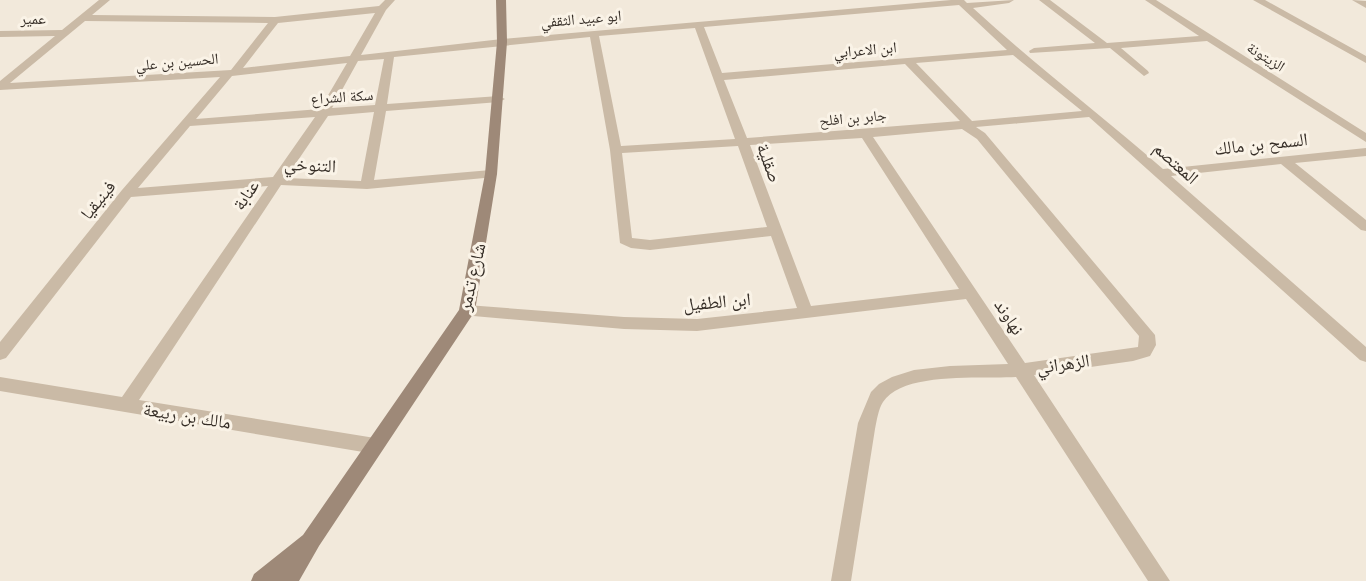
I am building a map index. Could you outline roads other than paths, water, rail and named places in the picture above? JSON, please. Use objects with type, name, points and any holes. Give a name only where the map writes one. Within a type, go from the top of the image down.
[{"type":"street","name":"الحسين بن علي","points":[[0,87],[105,0]]},
{"type":"street","name":"شارع تدمر","points":[[288,581],[312,539],[467,311],[491,174],[499,99],[502,42],[501,0]]},
{"type":"street","name":"ابو عبيد الثقفي","points":[[502,42],[961,2],[1010,0]]},
{"type":"street","points":[[1048,0],[1144,73]]},
{"type":"street","name":"الزيتونة","points":[[1150,0],[1366,138]]},
{"type":"street","points":[[1258,0],[1366,60]]},
{"type":"street","points":[[1357,0],[1366,4]]},
{"type":"street","name":"المعتصم","points":[[961,2],[1015,52],[1092,113],[1366,356]]},
{"type":"street","points":[[83,18],[275,20],[386,4]]},
{"type":"street","name":"عنابة","points":[[125,406],[323,114],[386,4]]},
{"type":"street","name":"فينيقيا","points":[[0,354],[127,193],[275,20]]},
{"type":"street","name":"صقلية","points":[[699,26],[806,312]]},
{"type":"street","name":"عمير","points":[[0,34],[65,33]]},
{"type":"street","points":[[594,34],[616,150],[623,235],[631,243],[650,244],[775,231]]},
{"type":"street","points":[[1034,51],[1208,38]]},
{"type":"street","points":[[355,57],[502,42]]},
{"type":"street","name":"ابن الاعرابي","points":[[717,77],[1015,52]]},
{"type":"street","points":[[367,185],[390,53]]},
{"type":"street","name":"الحسين بن علي","points":[[0,87],[232,72],[355,57]]},
{"type":"street","points":[[908,61],[966,124]]},
{"type":"street","name":"سكة الشراع","points":[[188,123],[499,99]]},
{"type":"street","name":"جابر بن افلح","points":[[616,150],[865,134],[1092,113]]},
{"type":"street","name":"الزهراني","points":[[841,581],[871,406],[884,389],[904,379],[929,375],[1020,370],[1133,355],[1144,352],[1149,345],[1147,335],[981,136],[966,124]]},
{"type":"street","name":"نهاوند","points":[[865,134],[1160,581]]},
{"type":"street","name":"السمح بن مالك","points":[[1160,173],[1366,152]]},
{"type":"street","points":[[1282,159],[1366,227]]},
{"type":"street","name":"التنوخي","points":[[127,193],[277,181],[367,185],[491,174]]},
{"type":"street","name":"ابن الطفيل","points":[[467,311],[624,323],[697,325],[970,293]]},
{"type":"street","name":"مالك بن ربيعة","points":[[0,384],[375,446]]},
{"type":"street","name":"شارع تدمر","points":[[261,581],[312,539]]}]
